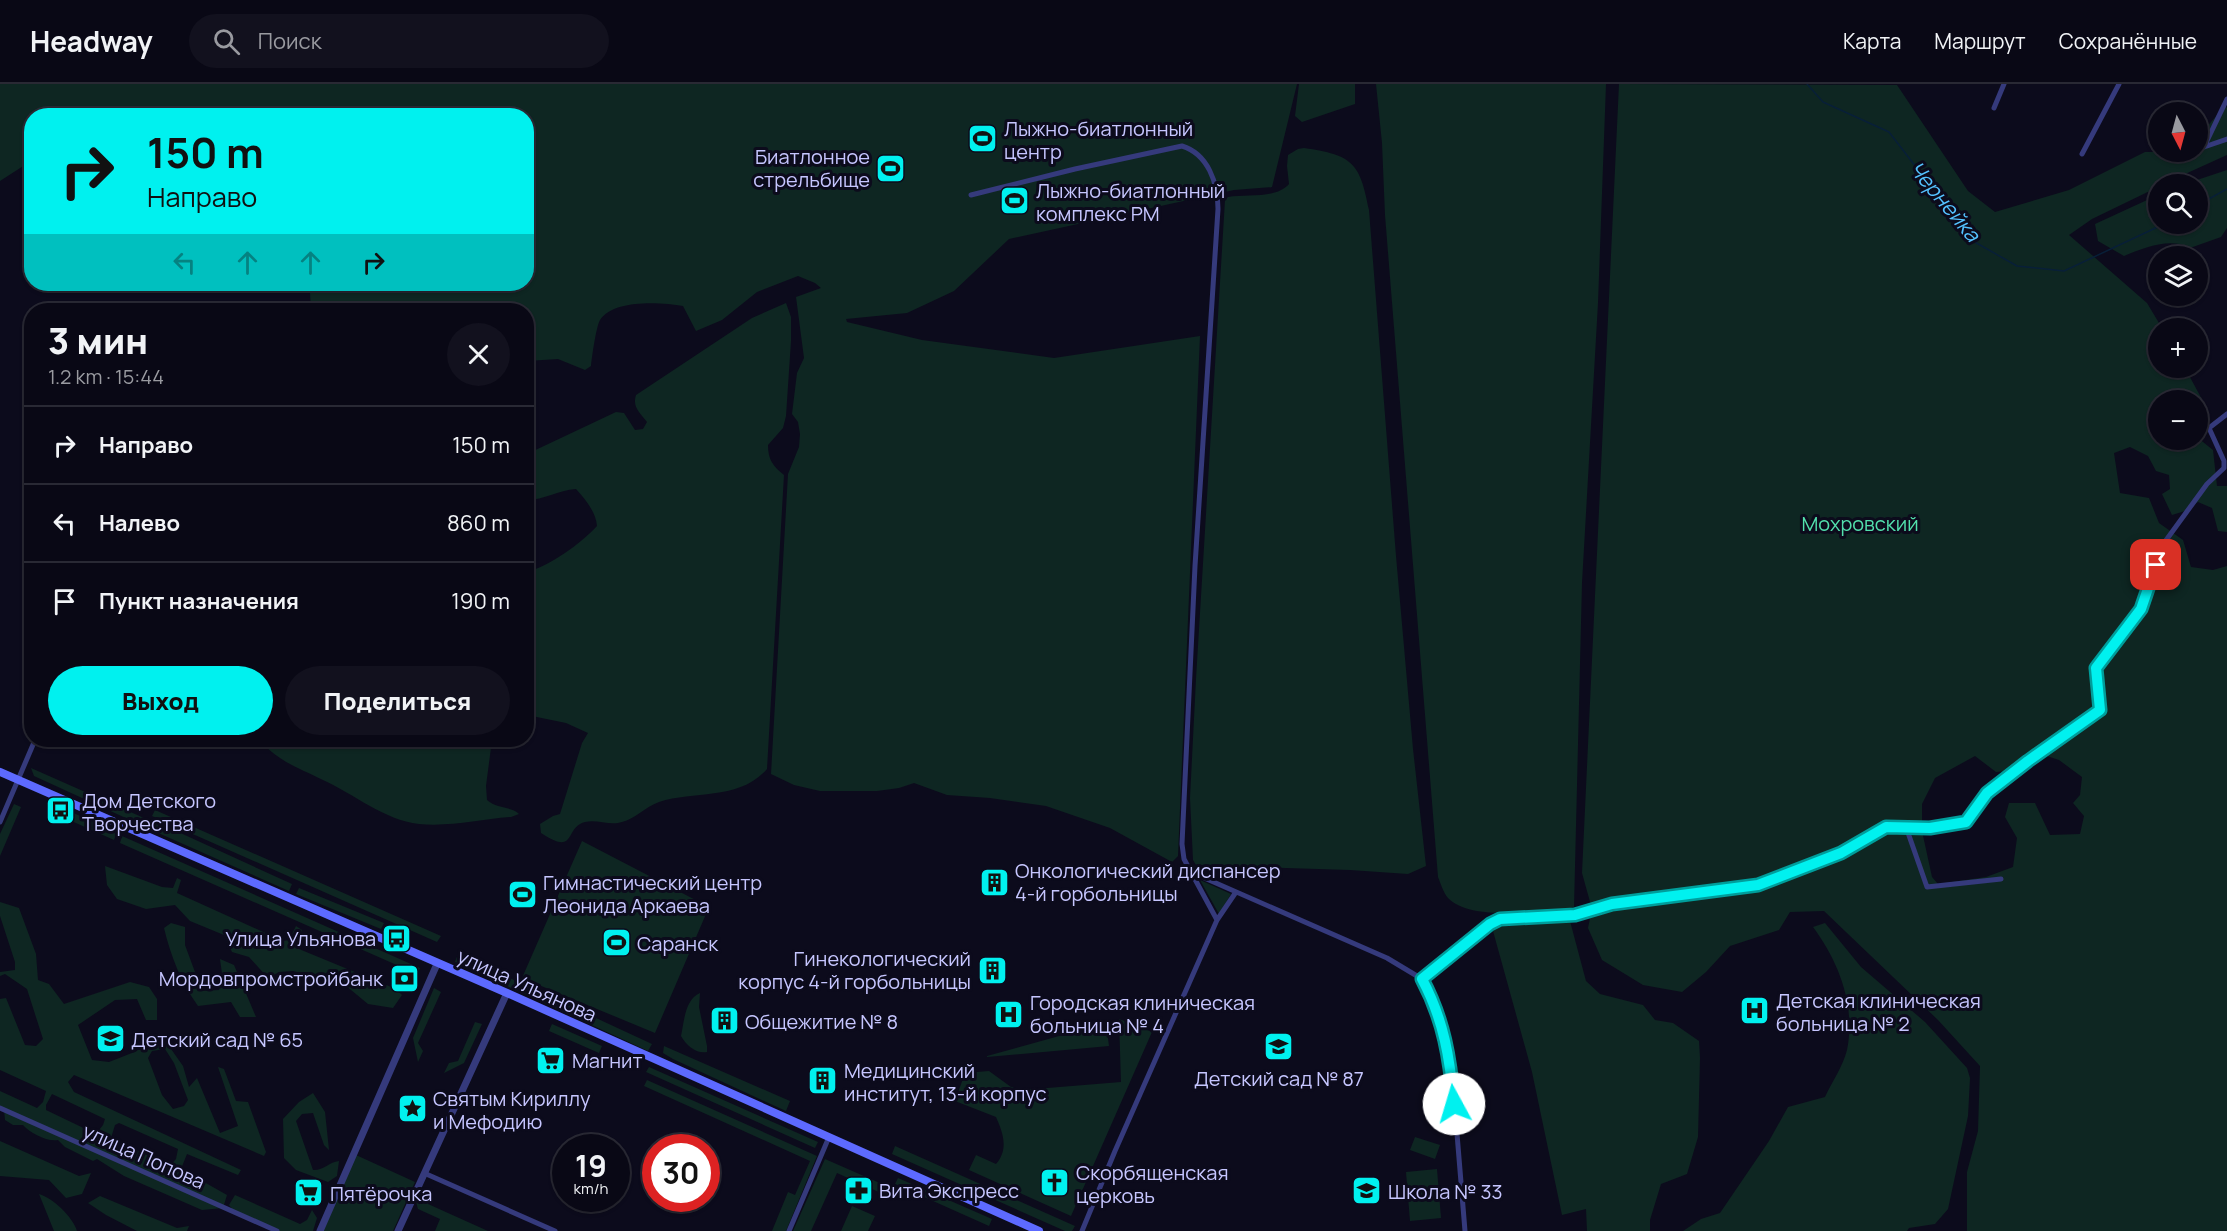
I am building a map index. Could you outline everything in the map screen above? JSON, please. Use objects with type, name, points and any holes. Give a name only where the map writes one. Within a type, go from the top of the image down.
[{"type":"main road","name":"улица Ульянова","points":[[0,772],[507,993],[1039,1231]]},
{"type":"street","points":[[1994,108],[2004,84]]},
{"type":"street","points":[[2082,154],[2119,84]]},
{"type":"street","points":[[2227,99],[2204,147],[2227,139]]},
{"type":"street","points":[[971,195],[1182,146],[1198,154],[1211,171],[1218,209],[1195,566],[1182,844],[1184,859],[1217,920]]},
{"type":"street","points":[[1422,979],[1490,924],[1500,919],[1575,915],[1612,904],[1758,885],[1841,853],[1886,827],[1930,828],[1966,822],[1987,793],[2100,710],[2096,668],[2141,609],[2164,543],[2207,484],[2224,468],[2224,460],[2209,428],[2227,414]]},
{"type":"street","points":[[0,822],[32,747]]},
{"type":"street","points":[[1906,827],[1927,887],[2001,879]]},
{"type":"street","points":[[1192,872],[1387,958],[1422,979],[1436,1006],[1445,1037],[1453,1085],[1465,1231]]},
{"type":"street","points":[[1082,1231],[1217,920],[1236,892]]},
{"type":"street","points":[[320,1231],[437,964]]},
{"type":"street","points":[[398,1231],[507,993]]},
{"type":"street","name":"улица Попова","points":[[0,1108],[277,1231]]},
{"type":"street","points":[[789,1231],[828,1137]]},
{"type":"street","points":[[424,1173],[555,1231]]},
{"type":"green space","points":[[0,84],[1297,84],[1272,187],[1234,190],[1009,239],[954,291],[907,313],[846,319],[847,322],[922,340],[1054,358],[1200,336],[1178,856],[1172,862],[1110,828],[1046,806],[947,795],[914,783],[877,791],[820,791],[794,785],[771,774],[788,474],[799,447],[800,434],[798,422],[792,414],[797,373],[804,358],[796,297],[821,288],[815,283],[798,276],[757,292],[722,320],[696,331],[683,306],[650,303],[615,308],[600,320],[591,366],[585,370],[558,359],[534,361],[534,303],[311,303],[310,293],[298,291],[534,291],[534,108],[24,108],[24,166],[0,181]]},
{"type":"green space","points":[[1299,84],[1355,84],[1355,104],[1302,122],[1295,116]]},
{"type":"green space","points":[[1376,84],[1606,84],[1598,303],[1582,583],[1574,907],[1567,911],[1505,913],[1472,910],[1448,898],[1438,877]]},
{"type":"green space","name":"Мохровский","points":[[1619,84],[1897,85],[1968,191],[1995,212],[2069,190],[2145,152],[2148,152],[2148,162],[2208,162],[2208,126],[2225,106],[2227,108],[2227,155],[2185,174],[2148,174],[2148,192],[2092,219],[2069,235],[2147,303],[2156,318],[2148,318],[2148,378],[2190,378],[2197,390],[2148,390],[2148,450],[2208,450],[2208,446],[2213,450],[2217,486],[2227,486],[2227,532],[2218,531],[2212,508],[2198,502],[2185,511],[2172,515],[2162,494],[2170,489],[2169,475],[2156,471],[2148,456],[2130,447],[2114,453],[2120,493],[2149,498],[2159,523],[2183,540],[2191,567],[2213,570],[2227,566],[2227,1231],[1967,1231],[1967,1172],[1978,1131],[1980,1066],[1938,1020],[1824,911],[1790,912],[1779,930],[1730,946],[1706,972],[1682,992],[1643,985],[1602,960],[1588,928],[1592,909],[1582,873]],"holes":[[[2035,752],[2059,760],[2082,777],[2080,795],[2073,803],[2084,816],[2080,834],[2050,835],[2035,803],[2009,803],[2005,817],[2017,838],[2013,867],[1986,877],[1938,884],[1932,877],[1922,831],[1922,804],[1935,778],[1975,756],[1996,772],[2010,771]]]},
{"type":"green space","points":[[1304,148],[1334,154],[1352,164],[1362,181],[1369,210],[1396,556],[1426,866],[1408,874],[1196,865],[1193,860],[1190,798],[1225,200],[1228,197],[1269,194],[1283,189],[1289,184],[1288,155]]},
{"type":"green space","points":[[2227,170],[2227,228],[2221,237],[2196,246],[2174,243],[2148,246],[2124,256],[2098,241],[2095,224],[2148,200],[2148,234],[2208,234],[2208,176]]},
{"type":"green space","points":[[786,303],[791,317],[786,416],[783,428],[768,445],[772,462],[784,475],[767,769],[756,779],[743,786],[716,793],[659,802],[622,822],[585,822],[574,829],[565,841],[552,840],[541,833],[540,824],[560,814],[582,743],[588,733],[566,723],[534,716],[534,570],[564,553],[597,526],[592,511],[576,489],[534,499],[534,451],[616,412],[624,413],[635,430],[643,429],[647,422],[636,406],[636,395],[752,318]]},
{"type":"green space","points":[[266,747],[491,747],[486,786],[487,800],[519,814],[511,817],[443,824],[406,822],[381,812],[299,769]]},
{"type":"green space","points":[[31,768],[144,818],[141,825],[34,776]]},
{"type":"green space","points":[[14,804],[21,807],[0,856],[0,834]]},
{"type":"green space","points":[[155,810],[441,936],[437,942],[152,816]]},
{"type":"green space","points":[[71,812],[117,832],[114,840],[67,819]]},
{"type":"green space","points":[[152,820],[292,884],[289,891],[147,828]]},
{"type":"green space","points":[[122,836],[420,968],[417,974],[120,843]]},
{"type":"green space","name":"Саранск","points":[[582,841],[709,907],[655,1033],[522,978]]},
{"type":"green space","points":[[105,866],[162,887],[173,888],[177,878],[181,880],[177,893],[283,941],[289,940],[296,926],[302,930],[299,949],[396,989],[402,995],[393,1008],[368,1004],[345,985],[293,971],[279,972],[268,978],[249,957],[232,952],[224,935],[190,921],[175,905],[146,909],[117,899],[107,885]]},
{"type":"green space","points":[[1200,880],[1231,894],[1219,914]]},
{"type":"green space","points":[[299,888],[384,923],[381,929],[296,894]]},
{"type":"green space","points":[[0,902],[19,908],[36,954],[38,980],[49,984],[64,1004],[130,982],[149,987],[157,999],[157,1020],[146,1020],[137,999],[115,1000],[78,1025],[92,1060],[109,1062],[137,1051],[146,1033],[164,1039],[183,1066],[189,1087],[197,1078],[220,1133],[238,1126],[218,1067],[224,1069],[236,1101],[248,1102],[266,1152],[264,1156],[74,1075],[68,1082],[74,1092],[241,1170],[238,1175],[187,1154],[181,1169],[227,1195],[223,1208],[202,1210],[124,1176],[97,1159],[93,1161],[65,1147],[58,1140],[44,1138],[34,1134],[23,1125],[13,1125],[5,1120],[4,1109],[0,1107],[0,1091],[37,1108],[43,1102],[46,1091],[0,1070],[0,999],[6,998],[25,1045],[36,1046],[43,1039],[27,989],[5,974],[0,976],[0,972],[15,970],[15,962],[0,916]],"holes":[[[165,1049],[174,1063],[188,1100],[184,1106],[173,1109],[162,1095],[148,1058],[152,1051]],[[52,1094],[105,1119],[96,1134],[46,1110]],[[119,1123],[178,1149],[176,1159],[170,1166],[111,1138],[115,1125]]]},
{"type":"green space","points":[[1570,921],[1586,981],[1600,994],[1643,1005],[1655,1020],[1673,1023],[1699,1041],[1698,1137],[1687,1174],[1661,1184],[1650,1220],[1650,1231],[1587,1231],[1586,1209],[1562,1215],[1532,1072],[1493,931],[1500,923]]},
{"type":"green space","points":[[171,923],[185,927],[185,945],[202,991],[219,990],[222,974],[220,959],[234,965],[256,1017],[240,1017],[231,1002],[198,1006],[177,969],[170,949],[164,928]]},
{"type":"green space","points":[[1825,923],[1861,967],[1925,1022],[1967,1068],[1970,1078],[1968,1116],[1948,1209],[1935,1224],[1909,1228],[1907,1231],[1683,1231],[1701,1219],[1720,1213],[1769,1141],[1788,1107],[1825,1097],[1840,1068],[1847,1050],[1849,1017],[1838,970],[1813,927]]},
{"type":"green space","points":[[458,954],[652,1044],[648,1051],[455,962]]},
{"type":"green space","points":[[434,988],[441,992],[418,1043],[423,1051],[418,1062],[413,1038]]},
{"type":"green space","points":[[700,993],[699,1007],[707,1052],[699,1052],[692,1048],[681,1036],[688,1006],[691,1000]]},
{"type":"green space","points":[[1119,1019],[1152,1032],[1071,1216],[969,1170],[976,1155],[996,1164],[1002,1153],[1004,1141],[996,1117],[955,1101],[965,1073],[989,1071],[1011,1087],[1023,1090],[1121,1082]]},
{"type":"green space","points":[[475,1022],[482,1024],[464,1063],[444,1073],[449,1063],[458,1061]]},
{"type":"green space","points":[[1106,1023],[1109,1046],[987,1057],[987,1056]]},
{"type":"green space","points":[[552,1024],[602,1046],[599,1053],[549,1031]]},
{"type":"green space","points":[[664,1046],[790,1101],[786,1111],[673,1059],[663,1053]]},
{"type":"green space","points":[[649,1067],[818,1142],[815,1148],[646,1072]]},
{"type":"green space","points":[[647,1080],[817,1156],[786,1231],[772,1231],[788,1192],[795,1195],[810,1161],[644,1086]]},
{"type":"green space","points":[[313,1093],[325,1112],[329,1150],[324,1145],[313,1113],[302,1114],[296,1121],[313,1170],[339,1161],[337,1176],[328,1182],[296,1170],[284,1158],[283,1119],[299,1102]]},
{"type":"green space","points":[[1415,1137],[1440,1145],[1435,1159],[1410,1150]]},
{"type":"green space","points":[[0,1141],[79,1176],[91,1173],[82,1194],[66,1198],[49,1180],[0,1176]]},
{"type":"green space","points":[[895,1146],[1075,1226],[1072,1231],[1065,1231],[892,1154]]},
{"type":"green space","points":[[356,1155],[415,1182],[393,1231],[323,1231]]},
{"type":"green space","points":[[825,1159],[898,1191],[894,1199],[837,1173],[811,1231],[793,1231]]},
{"type":"green space","points":[[1437,1169],[1441,1218],[1410,1221],[1406,1172]]},
{"type":"green space","points":[[898,1178],[992,1219],[989,1226],[895,1184]]},
{"type":"green space","points":[[421,1190],[427,1192],[428,1204],[488,1231],[435,1231],[440,1219],[418,1209],[416,1202]]},
{"type":"green space","points":[[39,1194],[62,1209],[77,1231],[54,1231]]},
{"type":"green space","points":[[235,1195],[300,1224],[307,1220],[312,1210],[317,1218],[313,1231],[273,1231],[236,1214],[229,1205]]},
{"type":"green space","points":[[100,1196],[177,1228],[189,1226],[187,1231],[137,1231],[88,1203]]},
{"type":"green space","points":[[852,1206],[875,1216],[868,1231],[841,1231]]},
{"type":"waterway","name":"Чернейка","points":[[1807,84],[1823,102],[1889,132],[1973,241],[2017,266],[2064,271],[2148,232]]},
{"type":"waterway","name":"Чернейка","points":[[2208,199],[2227,189]]},
{"type":"place","name":"Лыжно-биатлонный центр","points":[[983,139]]},
{"type":"place","name":"Биатлонное стрельбище","points":[[891,168]]},
{"type":"place","name":"Лыжно-биатлонный комплекс РМ","points":[[1015,201]]},
{"type":"place","name":"Дом Детского Творчества","points":[[61,811]]},
{"type":"place","name":"Онкологический диспансер 4-й горбольницы","points":[[994,882]]},
{"type":"place","name":"Гимнастический центр Леонида Аркаева","points":[[522,894]]},
{"type":"place","name":"Улица Ульянова","points":[[397,938]]},
{"type":"place","name":"Саранск","points":[[616,943]]},
{"type":"place","name":"Гинекологический корпус 4-й горбольницы","points":[[992,970]]},
{"type":"place","name":"Мордовпромстройбанк","points":[[404,978]]},
{"type":"place","name":"Детская клиническая больница № 2","points":[[1755,1011]]},
{"type":"place","name":"Городская клиническая больница № 4","points":[[1009,1014]]},
{"type":"place","name":"Общежитие № 8","points":[[724,1021]]},
{"type":"place","name":"Детский сад № 65","points":[[110,1039]]},
{"type":"place","name":"Детский сад № 87","points":[[1279,1047]]},
{"type":"place","name":"Магнит","points":[[551,1060]]},
{"type":"place","name":"Медицинский институт, 13-й корпус","points":[[823,1081]]},
{"type":"place","name":"Святым Кириллу и Мефодию","points":[[412,1109]]},
{"type":"place","name":"Скорбященская церковь","points":[[1055,1183]]},
{"type":"place","name":"Вита Экспресс","points":[[858,1190]]},
{"type":"place","name":"Школа № 33","points":[[1367,1191]]},
{"type":"place","name":"Пятёрочка","points":[[309,1193]]},
{"type":"route","points":[[1454,1104],[1445,1037],[1436,1006],[1422,979],[1490,924],[1500,919],[1575,915],[1612,904],[1758,885],[1841,853],[1886,827],[1930,828],[1966,822],[1987,793],[2100,710],[2096,668],[2141,609],[2156,565]]}]
